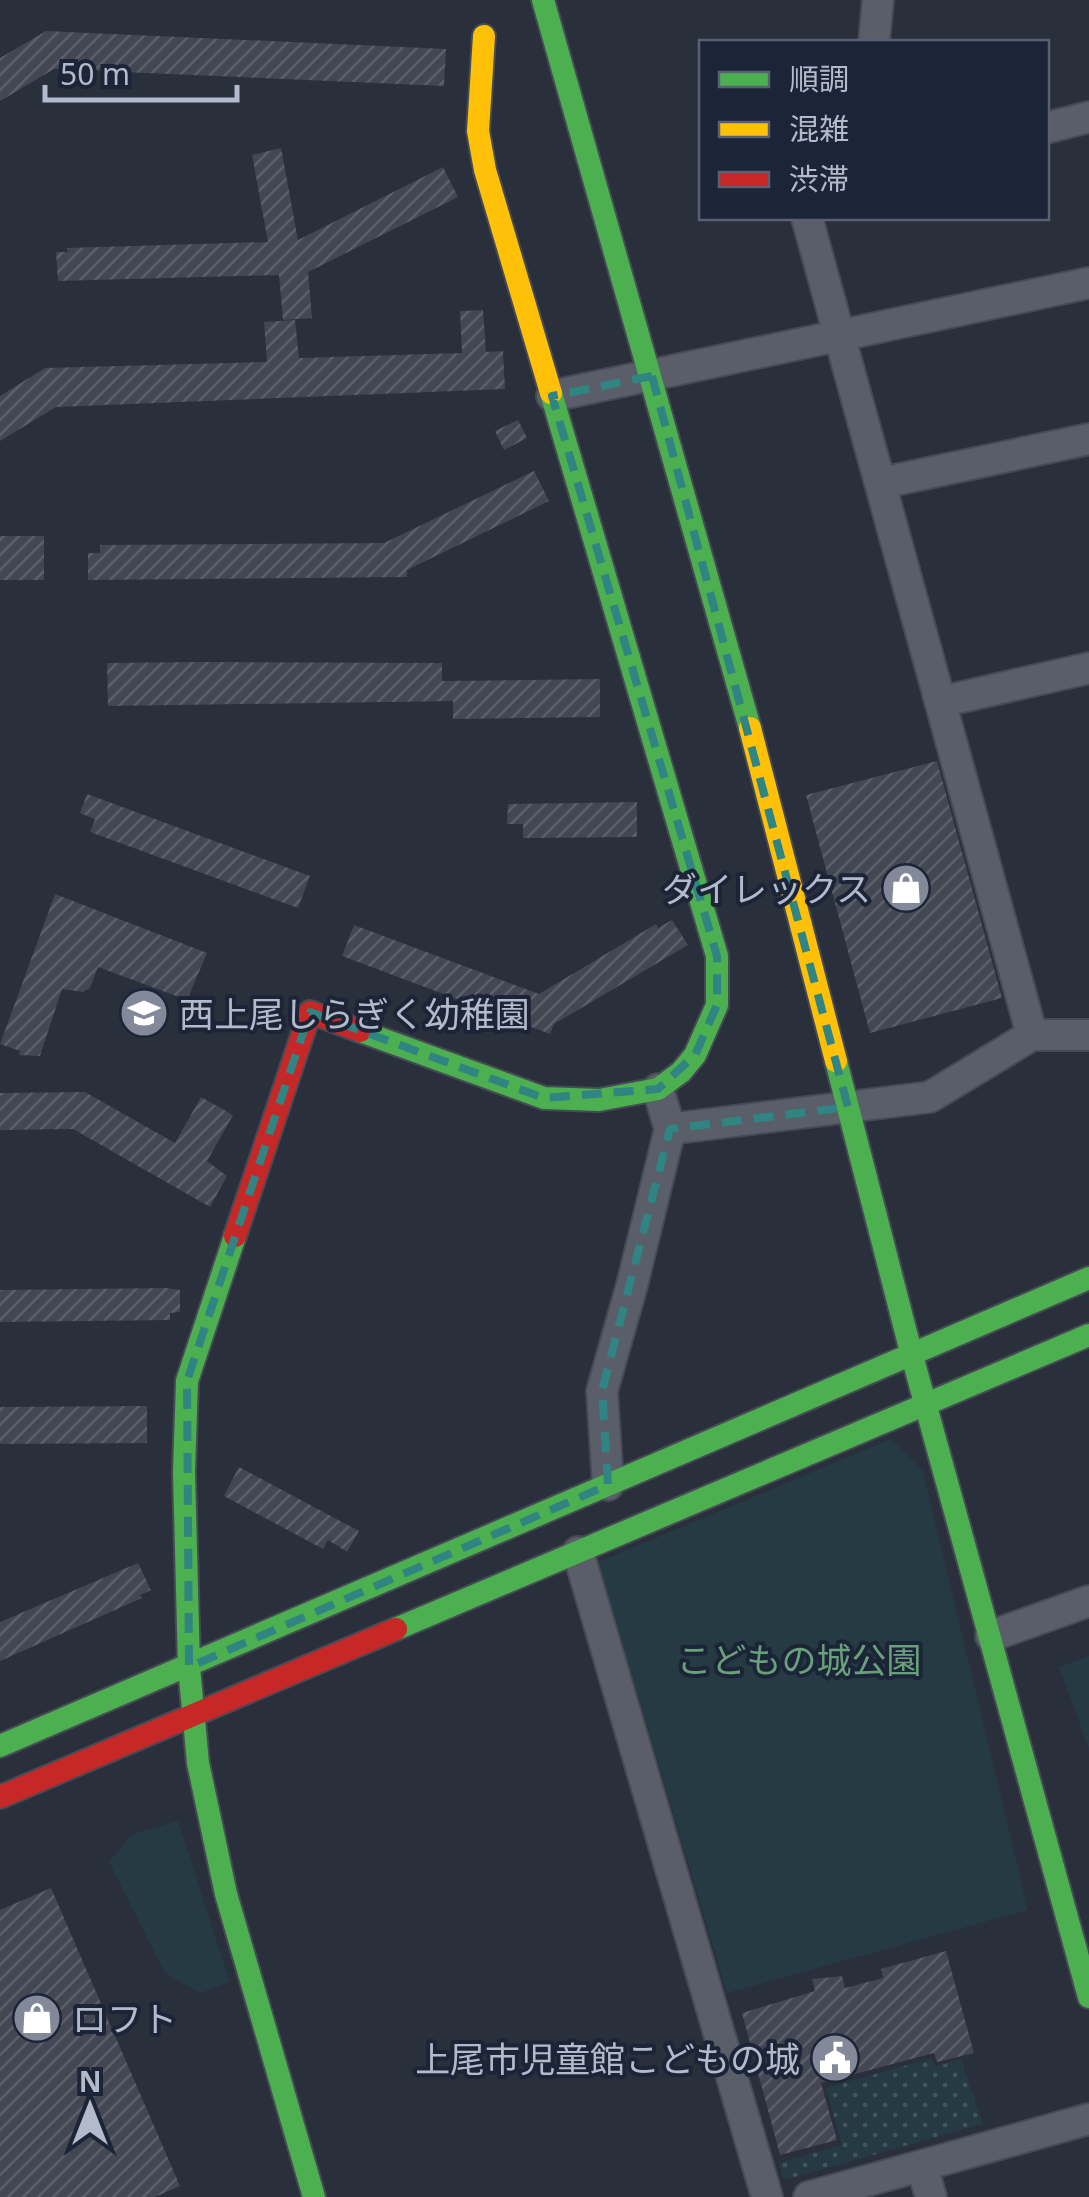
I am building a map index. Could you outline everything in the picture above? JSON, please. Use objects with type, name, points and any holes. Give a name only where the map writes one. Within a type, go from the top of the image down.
[{"type":"street","points":[[543,0],[764,784],[911,1352],[1089,1998]]},
{"type":"street","points":[[874,40],[878,0]]},
{"type":"street","points":[[314,2197],[211,1833],[192,1718],[184,1472],[187,1381],[310,1012],[544,1098],[599,1100],[658,1090],[681,1072],[695,1055],[716,1005],[716,956],[482,157],[478,130],[484,36]]},
{"type":"street","points":[[1049,127],[1089,118]]},
{"type":"street","points":[[808,220],[1032,1035]]},
{"type":"street","points":[[552,396],[1089,284]]},
{"type":"street","points":[[881,483],[1089,439]]},
{"type":"street","points":[[940,702],[1089,668]]},
{"type":"street","points":[[670,1129],[930,1097],[1032,1035],[1089,1035]]},
{"type":"street","points":[[608,1486],[602,1392],[670,1129],[658,1090]]},
{"type":"street","points":[[0,1746],[1089,1278]]},
{"type":"street","points":[[0,1798],[1089,1335]]},
{"type":"street","points":[[578,1552],[767,2197]]},
{"type":"street","points":[[990,1636],[1089,1601]]},
{"type":"street","points":[[808,2197],[1089,2118]]},
{"type":"street","points":[[922,2166],[931,2197]]},
{"type":"highlighted area","points":[[652,376],[848,1107],[670,1129],[602,1391],[608,1485],[189,1667],[187,1381],[310,1012],[544,1098],[658,1089],[695,1055],[717,1005],[717,956],[552,396]]},
{"type":"green space","name":"こどもの城公園","points":[[891,1439],[923,1471],[1028,1910],[727,1993],[598,1562]]},
{"type":"green space","points":[[1089,1656],[1089,1749],[1059,1667]]},
{"type":"green space","points":[[178,1821],[230,1982],[200,1993],[165,1973],[109,1862],[132,1834]]},
{"type":"green space","points":[[932,2058],[935,2067],[961,2059],[983,2124],[784,2180],[779,2163],[842,2145],[826,2088]]},
{"type":"building","points":[[46,31],[446,49],[444,86],[54,69],[0,101],[0,58]]},
{"type":"building","points":[[281,148],[298,240],[443,167],[458,197],[308,272],[312,318],[283,320],[279,275],[58,281],[56,252],[68,252],[67,248],[268,242],[252,155]]},
{"type":"building","points":[[483,310],[486,352],[503,351],[505,389],[56,407],[0,441],[0,396],[45,368],[267,362],[264,322],[295,320],[299,358],[462,353],[460,311]]},
{"type":"building","points":[[518,420],[527,438],[504,450],[495,431]]},
{"type":"building","points":[[534,471],[549,501],[407,570],[407,577],[88,580],[88,553],[100,553],[100,545],[384,543]]},
{"type":"building","points":[[0,536],[44,536],[44,580],[0,580]]},
{"type":"building","points":[[107,663],[442,663],[442,681],[600,679],[600,717],[453,719],[453,701],[108,706]]},
{"type":"building","points":[[937,761],[1002,998],[870,1033],[806,795]]},
{"type":"building","points":[[87,794],[310,876],[298,908],[90,832],[95,819],[80,813]]},
{"type":"building","points":[[637,802],[637,837],[523,838],[523,824],[507,824],[508,804]]},
{"type":"building","points":[[55,894],[207,953],[187,1000],[98,967],[90,988],[83,992],[62,989],[40,1056],[19,1055],[20,1051],[0,1044]]},
{"type":"building","points":[[672,920],[688,945],[554,1024],[550,1034],[342,956],[354,925],[539,994],[656,924],[658,928]]},
{"type":"building","points":[[85,1092],[175,1143],[201,1097],[233,1115],[207,1161],[227,1176],[210,1207],[73,1129],[0,1130],[0,1093]]},
{"type":"building","points":[[0,1290],[180,1290],[180,1312],[170,1313],[170,1320],[0,1322]]},
{"type":"building","points":[[147,1406],[147,1443],[0,1444],[0,1407]]},
{"type":"building","points":[[239,1467],[359,1531],[347,1552],[328,1540],[323,1549],[224,1496]]},
{"type":"building","points":[[138,1563],[151,1590],[140,1595],[142,1598],[0,1661],[0,1622]]},
{"type":"building","points":[[51,1888],[180,2186],[155,2197],[0,2197],[0,1910]]},
{"type":"building","name":"上尾市児童館こどもの城","points":[[946,1951],[974,2053],[937,2062],[934,2053],[821,2083],[837,2140],[780,2155],[742,2013],[815,1991],[812,1979],[842,1976],[845,1988],[883,1978],[881,1969]]},
{"type":"traffic: fast","points":[[543,0],[750,728]]},
{"type":"traffic: fast","points":[[360,1031],[544,1098],[599,1100],[658,1089],[681,1072],[695,1055],[717,1005],[717,956],[551,393]]},
{"type":"traffic: fast","points":[[836,1061],[911,1352],[1089,1997]]},
{"type":"traffic: fast","points":[[235,1236],[187,1381],[184,1472],[189,1667],[198,1763],[226,1894],[314,2197]]},
{"type":"traffic: fast","points":[[0,1746],[1089,1278]]},
{"type":"traffic: fast","points":[[396,1629],[1089,1335]]},
{"type":"traffic: slow","points":[[484,36],[478,131],[485,170],[551,393]]},
{"type":"traffic: slow","points":[[750,728],[836,1061]]},
{"type":"traffic: jam","points":[[235,1236],[310,1012],[360,1031]]},
{"type":"traffic: jam","points":[[0,1797],[396,1629]]},
{"type":"place","name":"ダイレックス","points":[[906,888]]},
{"type":"place","name":"西上尾しらぎく幼稚園","points":[[144,1013]]},
{"type":"place","name":"ロフト","points":[[37,2018]]},
{"type":"place","name":"上尾市児童館こどもの城","points":[[835,2058]]}]
